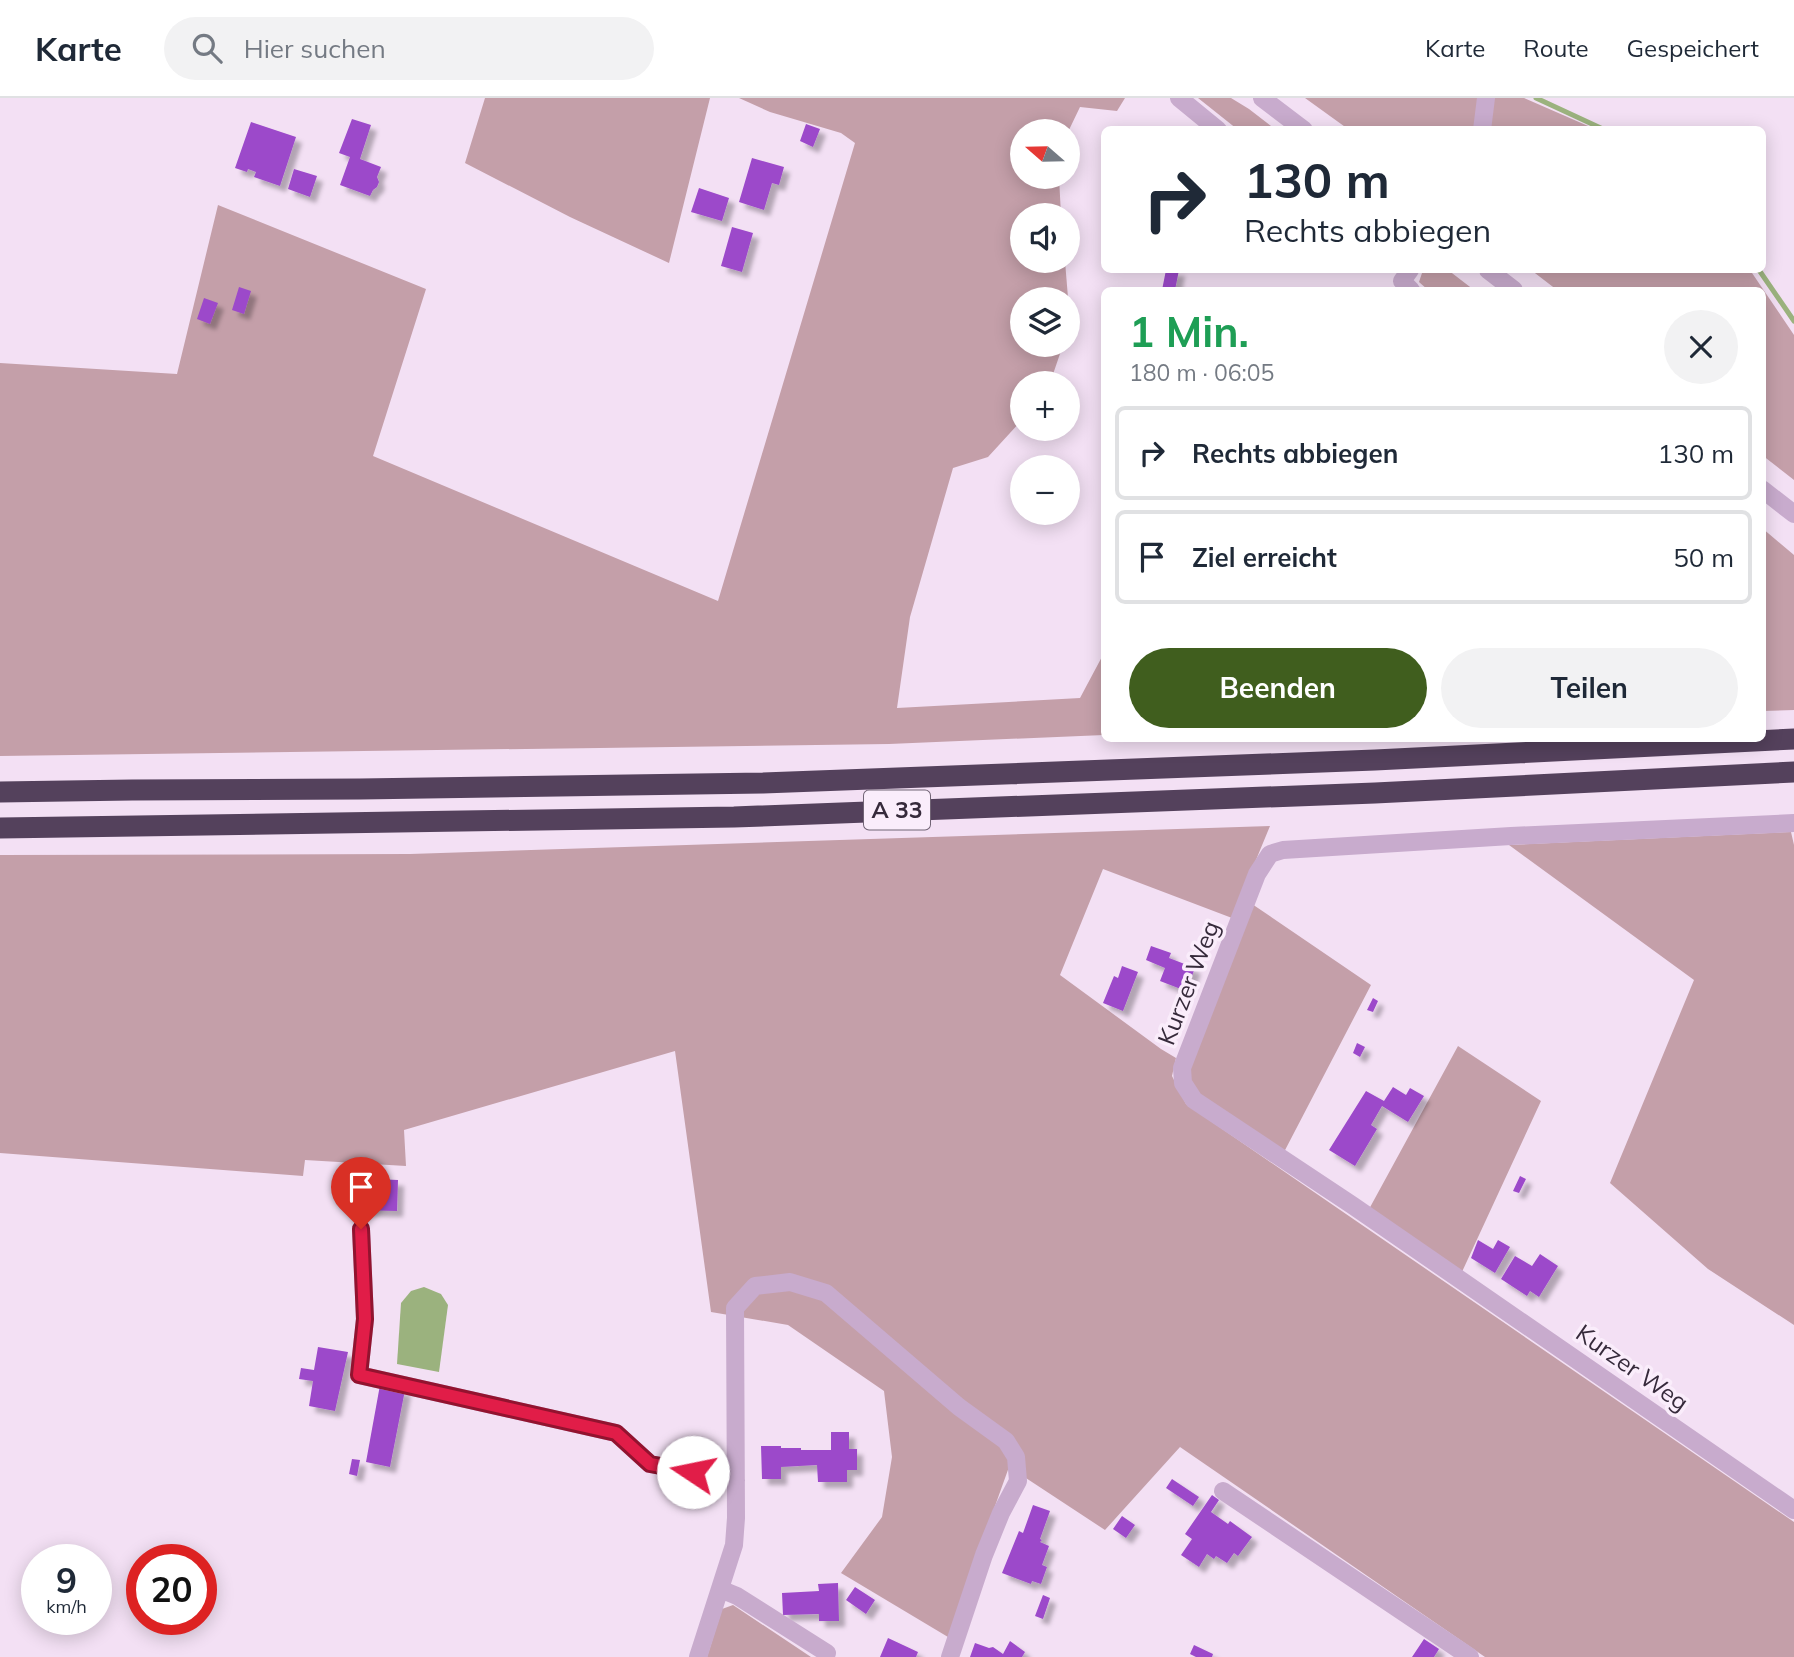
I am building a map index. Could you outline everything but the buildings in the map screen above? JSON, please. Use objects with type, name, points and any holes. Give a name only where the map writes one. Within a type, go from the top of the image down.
[{"type":"highway","name":"A 33","points":[[1766,740],[1794,739]]},
{"type":"highway","name":"A 33","points":[[0,792],[763,783],[1375,760],[1734,742]]},
{"type":"highway","name":"A 33","points":[[0,828],[734,817],[1375,793],[1794,772]]},
{"type":"street","points":[[1179,98],[1212,126]]},
{"type":"street","points":[[1262,98],[1299,126]]},
{"type":"street","points":[[1482,126],[1486,98]]},
{"type":"street","points":[[1492,273],[1510,287]]},
{"type":"street","points":[[1766,492],[1794,514]]},
{"type":"street","name":"Kurzer Weg","points":[[1794,824],[1511,836],[1283,850],[1270,854],[1257,874],[1182,1068],[1183,1083],[1194,1100],[1352,1205],[1794,1510]]},
{"type":"street","points":[[361,1229],[365,1319],[359,1375],[616,1433],[650,1464],[736,1480]]},
{"type":"street","points":[[698,1657],[734,1545],[735,1308],[755,1286],[790,1282],[826,1293],[959,1407],[1006,1441],[1016,1457],[1018,1481],[984,1555],[950,1657]]},
{"type":"street","points":[[1223,1491],[1470,1657]]},
{"type":"street","points":[[719,1589],[737,1596],[827,1653]]},
{"type":"shaded area","points":[[485,98],[710,98],[669,263],[570,217],[465,163]]},
{"type":"shaded area","points":[[739,98],[1125,98],[1117,111],[1080,107],[1074,119],[1010,119],[1010,189],[1060,189],[1060,203],[1010,203],[1010,273],[1066,273],[1067,287],[1010,287],[1010,357],[1059,357],[1054,371],[1010,371],[1010,433],[988,457],[953,468],[910,617],[897,708],[1080,698],[1101,659],[1101,735],[889,744],[0,756],[0,363],[177,374],[218,205],[426,289],[373,456],[718,601],[855,143],[841,133],[770,112]]},
{"type":"shaded area","points":[[1198,98],[1231,98],[1271,126],[1233,126]]},
{"type":"shaded area","points":[[1305,98],[1524,98],[1588,126],[1344,126]]},
{"type":"shaded area","points":[[1422,273],[1452,273],[1470,287],[1425,287],[1419,282]]},
{"type":"shaded area","points":[[1535,273],[1752,273],[1762,287],[1553,287]]},
{"type":"shaded area","points":[[1766,294],[1794,335],[1794,480],[1766,458]]},
{"type":"shaded area","points":[[1766,531],[1794,555],[1794,710],[1766,711]]},
{"type":"shaded area","points":[[1270,826],[1232,918],[1103,869],[1060,975],[1176,1058],[1172,1076],[1186,1104],[1794,1522],[1794,1657],[1485,1657],[1180,1447],[1105,1530],[1009,1467],[948,1637],[841,1573],[882,1517],[892,1457],[884,1391],[788,1325],[711,1312],[675,1051],[404,1130],[406,1166],[305,1160],[303,1176],[0,1153],[0,855],[410,854]]},
{"type":"shaded area","points":[[1791,832],[1794,845],[1794,1325],[1708,1269],[1610,1183],[1694,980],[1509,845]]},
{"type":"shaded area","points":[[1252,904],[1371,985],[1283,1154],[1204,1099],[1191,1084],[1189,1071]]},
{"type":"shaded area","points":[[1458,1046],[1541,1101],[1461,1274],[1368,1211]]},
{"type":"shaded area","points":[[424,1287],[441,1294],[448,1305],[439,1372],[397,1364],[401,1303],[411,1291]]},
{"type":"shaded area","points":[[733,1605],[811,1657],[707,1657],[722,1609]]},
{"type":"waterway","points":[[1536,98],[1596,126]]},
{"type":"waterway","points":[[1761,273],[1794,321]]},
{"type":"route","points":[[361,1229],[365,1319],[359,1375],[616,1433],[650,1464],[693,1472]]}]
